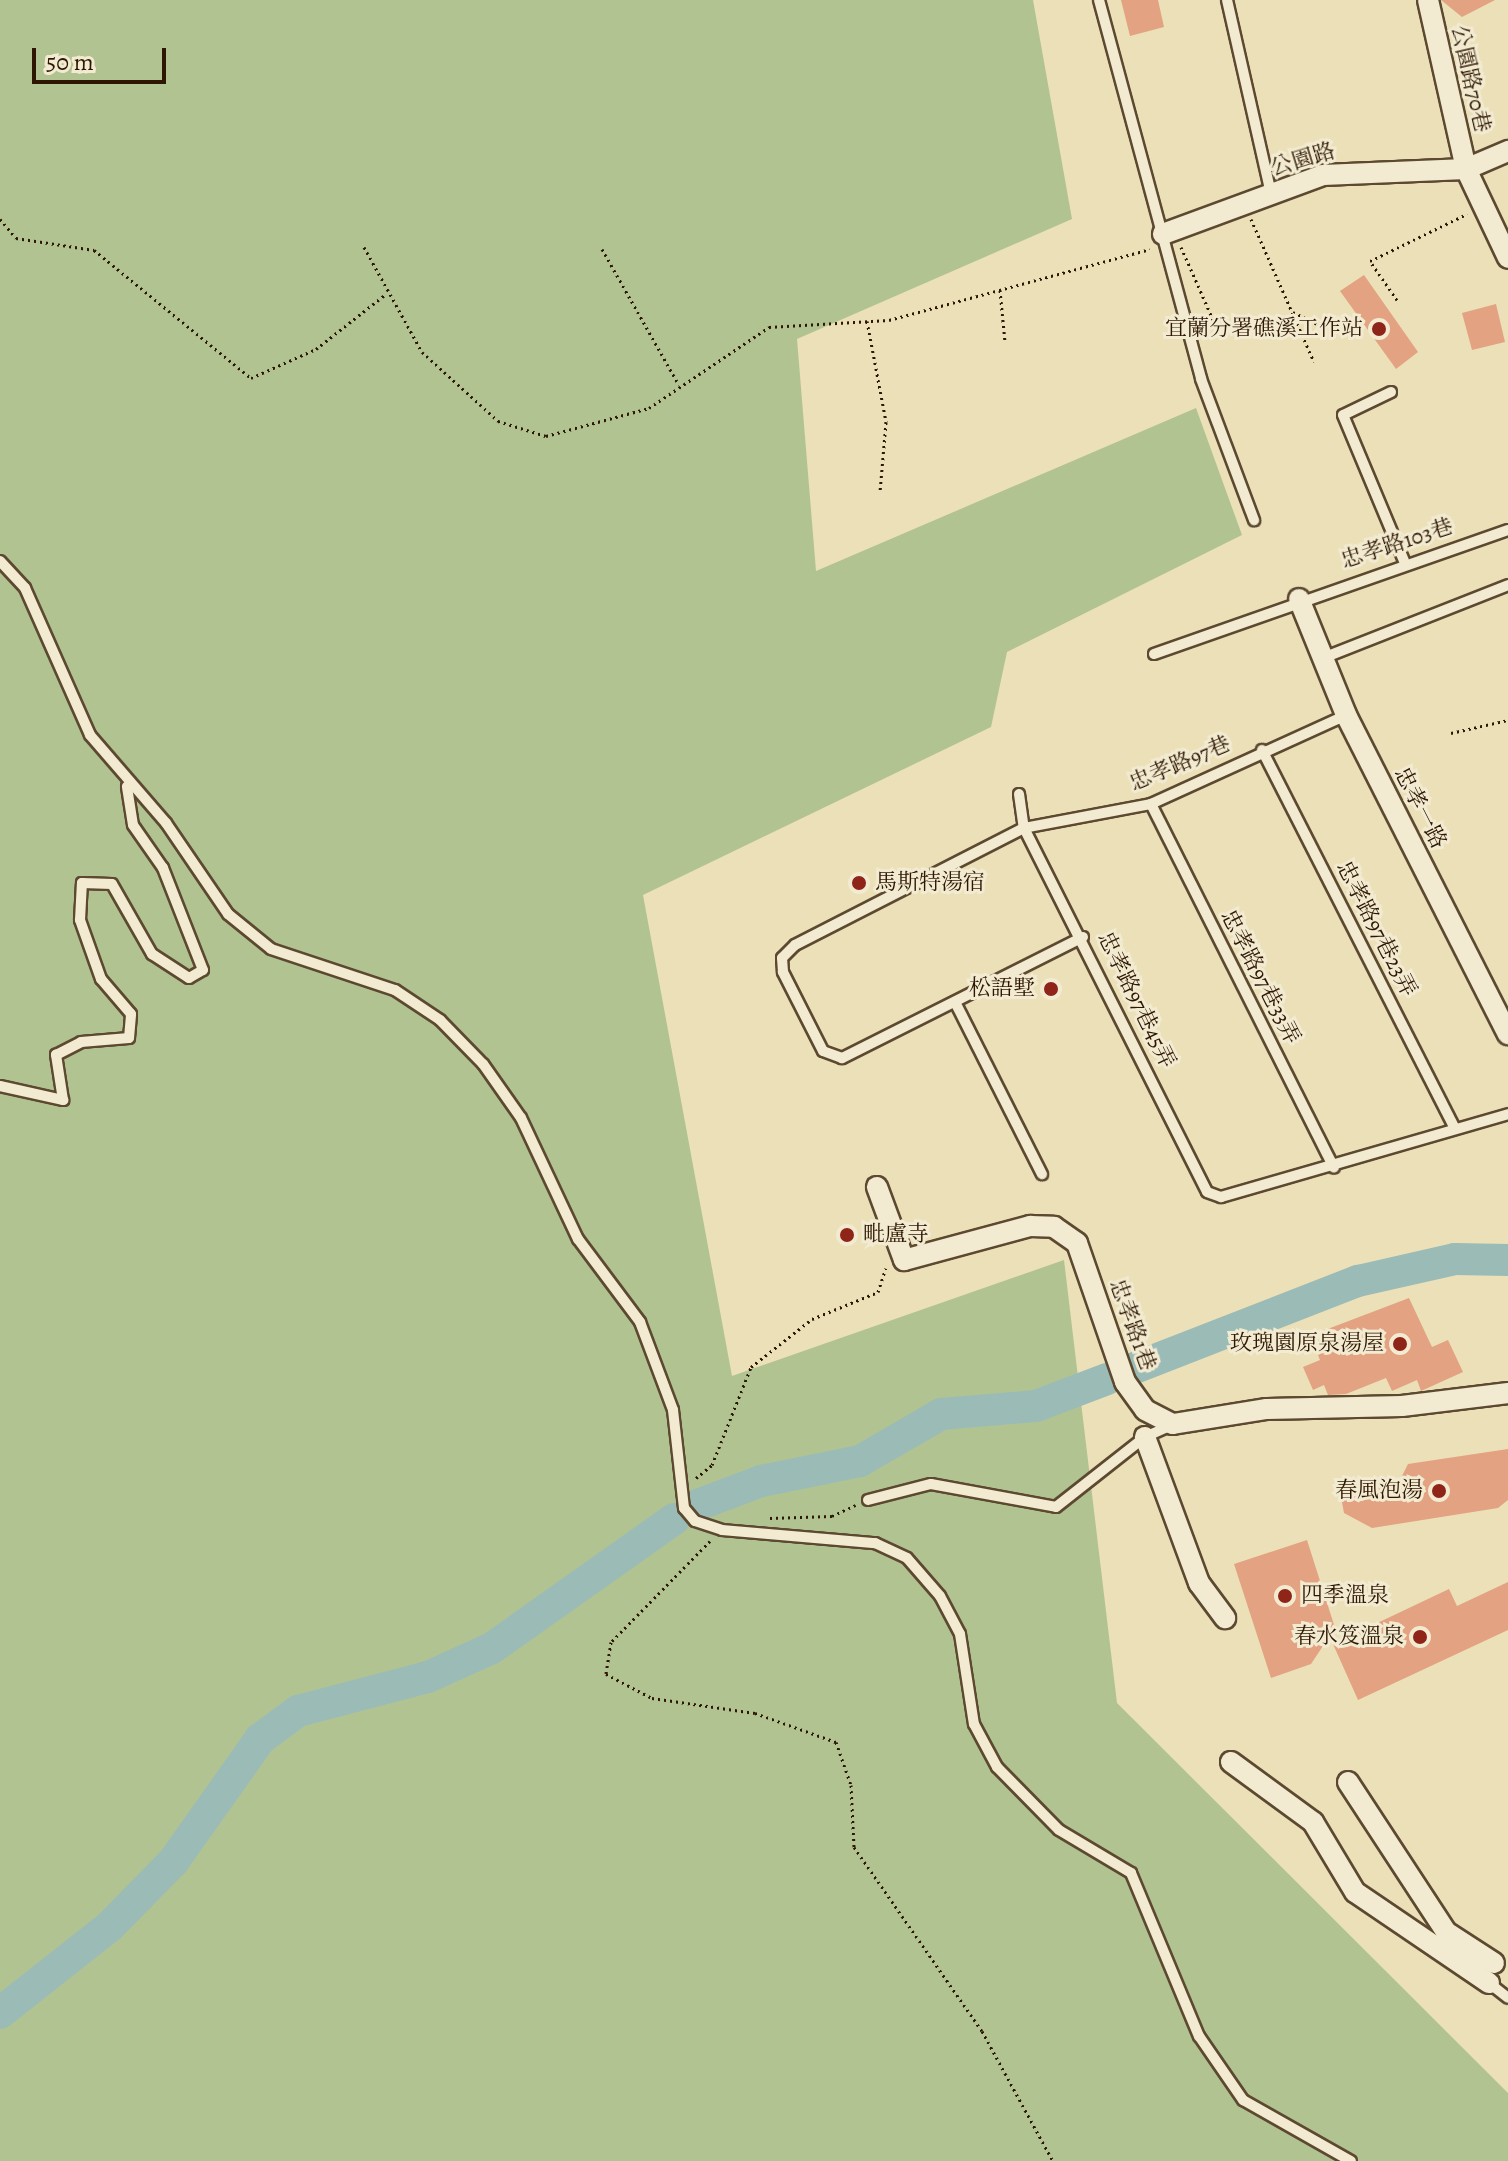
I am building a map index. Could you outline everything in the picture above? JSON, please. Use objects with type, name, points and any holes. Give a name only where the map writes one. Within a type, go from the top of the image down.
[{"type":"street","name":"公園路70巷","points":[[1428,0],[1466,169],[1508,258]]},
{"type":"street","name":"公園路","points":[[1167,233],[1271,194],[1358,168],[1466,169],[1508,151]]},
{"type":"street","name":"忠孝一路","points":[[1299,599],[1346,715],[1508,1034]]},
{"type":"street","points":[[877,1187],[904,1260]]},
{"type":"street","name":"忠孝路1巷","points":[[904,1260],[1030,1226],[1054,1227],[1077,1243],[1125,1382],[1145,1410],[1173,1424]]},
{"type":"street","points":[[1173,1424],[1267,1409],[1402,1406],[1508,1393]]},
{"type":"street","points":[[1145,1437],[1199,1583],[1225,1618]]},
{"type":"street","points":[[1231,1762],[1313,1822],[1355,1892],[1497,1966]]},
{"type":"street","points":[[1348,1782],[1446,1932],[1497,1966]]},
{"type":"lane","points":[[1099,0],[1167,233],[1201,379],[1254,520]]},
{"type":"lane","points":[[1227,0],[1271,194]]},
{"type":"lane","points":[[1391,392],[1343,415],[1404,561]]},
{"type":"lane","name":"忠孝路103巷","points":[[1154,654],[1404,561],[1508,530]]},
{"type":"lane","points":[[0,561],[25,588],[90,735],[127,786],[166,823],[228,914],[271,949],[395,990],[440,1020],[483,1064],[521,1118],[578,1239],[640,1322],[673,1410],[684,1508],[695,1521],[722,1530],[875,1543],[907,1558],[940,1596],[960,1634],[974,1724],[997,1767],[1059,1830],[1131,1873],[1199,2036],[1243,2100],[1351,2161]]},
{"type":"lane","points":[[1323,658],[1508,585]]},
{"type":"lane","name":"忠孝路97巷","points":[[955,1002],[842,1058],[823,1051],[782,958],[795,945],[1024,828],[1151,804],[1262,750],[1346,715]]},
{"type":"lane","name":"忠孝路97巷23弄","points":[[1262,750],[1454,1127]]},
{"type":"lane","points":[[0,1086],[63,1100],[56,1055],[81,1042],[129,1038],[131,1014],[101,979],[80,920],[82,883],[112,884],[164,963],[189,978],[203,970],[163,868],[133,825],[127,786]]},
{"type":"lane","points":[[1019,794],[1014,799],[1024,828]]},
{"type":"lane","name":"忠孝路97巷33弄","points":[[1151,804],[1334,1168]]},
{"type":"lane","name":"忠孝路97巷45弄","points":[[1024,828],[1083,937],[1207,1192],[1221,1197],[1334,1168]]},
{"type":"lane","points":[[1042,1174],[955,1002],[1083,937]]},
{"type":"lane","points":[[1334,1168],[1454,1127],[1508,1114]]},
{"type":"lane","points":[[868,1500],[931,1484],[1056,1507],[1145,1437],[1173,1424]]},
{"type":"lane","points":[[1497,1966],[1508,1998]]},
{"type":"path","points":[[1244,205],[1314,362]]},
{"type":"path","points":[[1397,300],[1370,261],[1441,222],[1486,208]]},
{"type":"path","points":[[0,219],[16,238],[94,250],[251,378],[316,349],[350,316],[386,294]]},
{"type":"path","points":[[364,247],[386,294],[422,352],[498,421],[546,436],[649,408],[769,327],[867,321],[1000,290],[1149,251],[1167,233],[1215,324]]},
{"type":"path","points":[[602,249],[679,385]]},
{"type":"path","points":[[1000,290],[1005,342]]},
{"type":"path","points":[[1291,310],[1322,326]]},
{"type":"path","points":[[867,321],[886,422],[880,492]]},
{"type":"path","points":[[1451,733],[1508,720]]},
{"type":"path","points":[[712,1465],[751,1367],[812,1319],[878,1292],[884,1269],[904,1260]]},
{"type":"path","points":[[778,1518],[832,1516],[868,1500]]},
{"type":"path","points":[[722,1530],[634,1613],[611,1642],[606,1674],[652,1698],[755,1713],[836,1742],[851,1785],[854,1847],[982,2031],[1053,2161]]},
{"type":"green space","points":[[0,0],[1033,0],[1072,219],[797,339],[816,571],[1196,408],[1242,535],[1007,652],[991,727],[643,895],[732,1376],[1064,1260],[1117,1703],[1508,2093],[1508,2161],[0,2161]]},
{"type":"building","points":[[1121,0],[1158,0],[1164,27],[1130,36]]},
{"type":"building","points":[[1441,0],[1495,0],[1462,17]]},
{"type":"building","points":[[1364,275],[1418,352],[1396,369],[1340,291]]},
{"type":"building","points":[[1496,304],[1505,342],[1472,350],[1462,313]]},
{"type":"building","points":[[1409,1298],[1432,1347],[1448,1340],[1463,1372],[1421,1391],[1417,1380],[1392,1391],[1386,1378],[1346,1394],[1328,1395],[1324,1385],[1313,1390],[1303,1367],[1320,1360],[1313,1343],[1328,1337],[1325,1330]]},
{"type":"building","name":"春風泡湯","points":[[1508,1449],[1508,1500],[1498,1508],[1372,1528],[1344,1513],[1341,1497],[1398,1484],[1408,1464]]},
{"type":"building","name":"四季溫泉","points":[[1307,1540],[1335,1628],[1311,1664],[1271,1678],[1234,1564]]},
{"type":"building","name":"春水笈溫泉","points":[[1508,1582],[1508,1630],[1358,1700],[1333,1644],[1449,1589],[1457,1606]]},
{"type":"waterway","points":[[1137,1367],[1358,1281],[1455,1259],[1508,1260]]},
{"type":"waterway","points":[[695,1506],[761,1481],[860,1461],[941,1414],[1036,1406],[1107,1379]]},
{"type":"waterway","points":[[0,2013],[110,1926],[173,1862],[260,1739],[298,1711],[428,1677],[492,1648],[674,1519]]},
{"type":"place","name":"宜蘭分署礁溪工作站","points":[[1379,329]]},
{"type":"place","name":"馬斯特湯宿","points":[[859,883]]},
{"type":"place","name":"松語墅","points":[[1051,989]]},
{"type":"place","name":"毗盧寺","points":[[847,1235]]},
{"type":"place","name":"玫瑰園原泉湯屋","points":[[1400,1344]]},
{"type":"place","name":"春風泡湯","points":[[1439,1491]]},
{"type":"place","name":"四季溫泉","points":[[1285,1596]]},
{"type":"place","name":"春水笈溫泉","points":[[1420,1637]]}]
